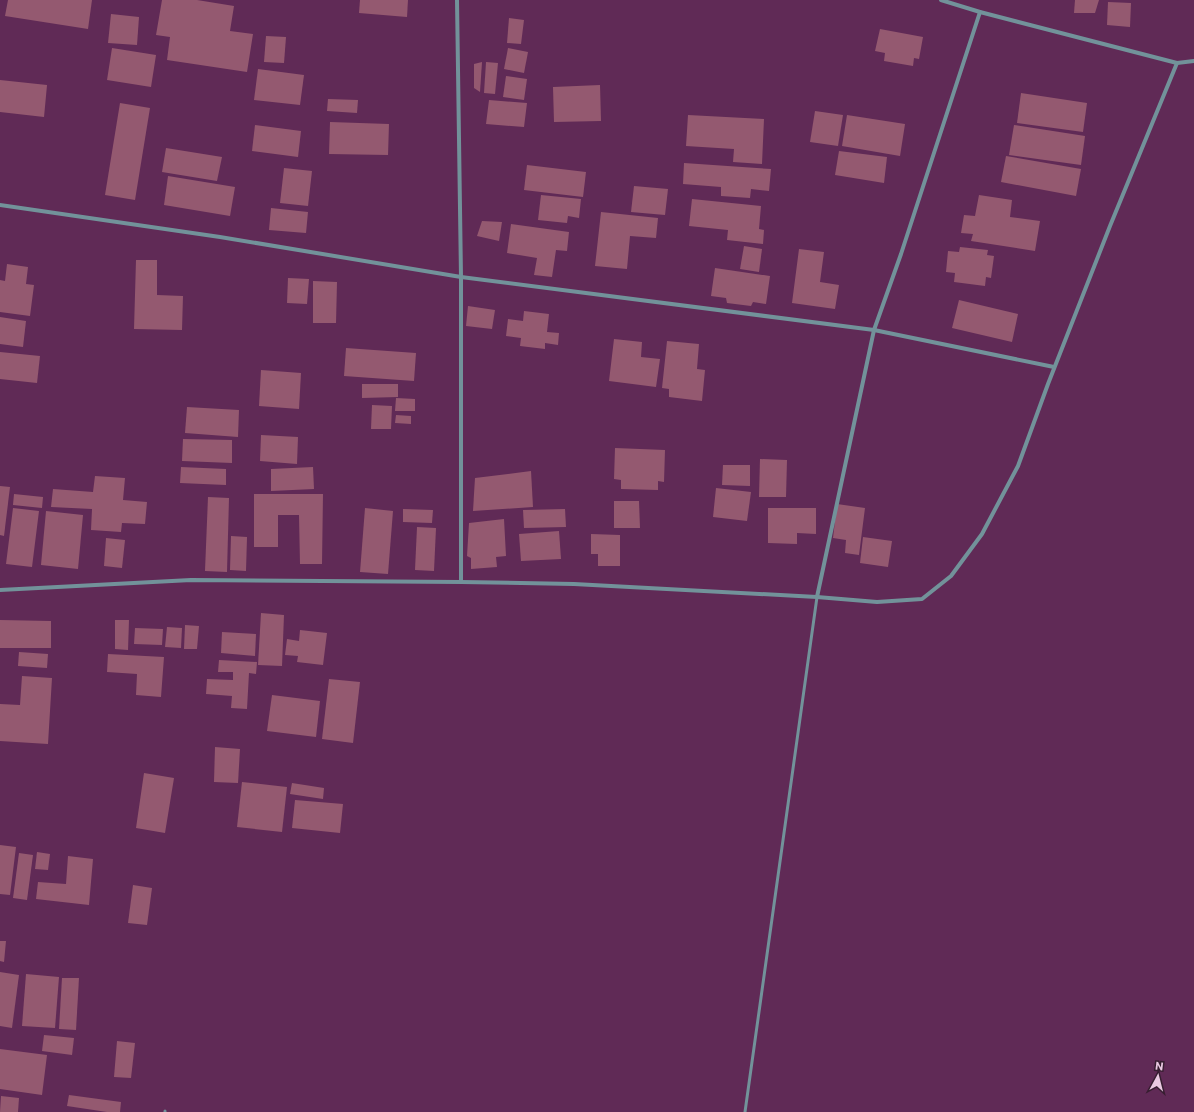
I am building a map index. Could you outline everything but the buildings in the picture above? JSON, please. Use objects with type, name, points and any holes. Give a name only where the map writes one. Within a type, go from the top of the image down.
[{"type":"street","points":[[457,0],[461,277],[461,582]]},
{"type":"street","points":[[941,0],[980,12],[1177,63],[1194,61]]},
{"type":"street","points":[[817,597],[874,330],[901,254],[980,12]]},
{"type":"street","points":[[0,590],[191,580],[461,582],[574,584],[817,597],[877,602],[922,599],[951,576],[982,534],[1018,466],[1054,367],[1177,63]]},
{"type":"street","points":[[0,205],[227,238],[461,277],[874,330],[1054,367]]},
{"type":"lane","points":[[745,1112],[817,597]]}]
